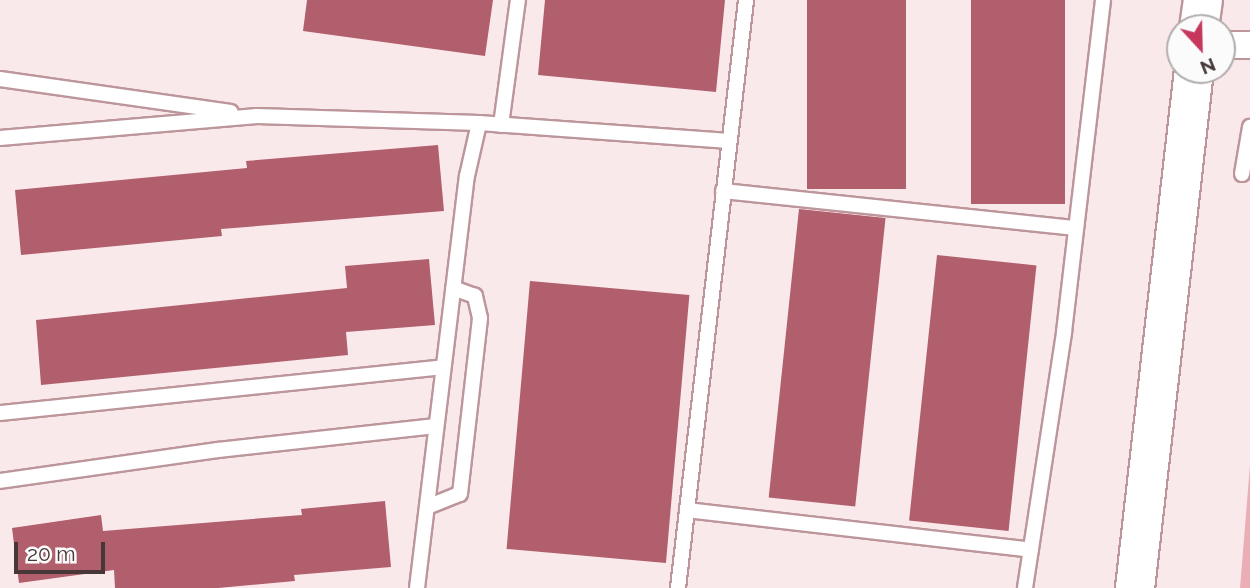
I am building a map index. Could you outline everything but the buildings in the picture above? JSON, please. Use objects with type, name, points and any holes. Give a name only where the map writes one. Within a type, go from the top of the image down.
[{"type":"main road","points":[[1135,588],[1192,84]]},
{"type":"lane","points":[[501,125],[518,0]]},
{"type":"lane","points":[[678,588],[746,0]]},
{"type":"lane","points":[[1025,588],[1076,228],[1103,0]]},
{"type":"lane","points":[[0,79],[257,116],[479,123],[729,141]]},
{"type":"lane","points":[[0,138],[257,116]]},
{"type":"lane","points":[[417,588],[442,367],[479,123]]},
{"type":"lane","points":[[1242,174],[1250,127]]},
{"type":"lane","points":[[723,191],[1076,228]]},
{"type":"lane","points":[[427,507],[460,494],[480,318],[475,296],[453,288]]},
{"type":"lane","points":[[0,413],[442,367]]},
{"type":"lane","points":[[0,481],[218,450],[436,426]]},
{"type":"lane","points":[[687,510],[1031,550]]},
{"type":"shaded area","points":[[1250,465],[1250,588],[1240,588]]}]
